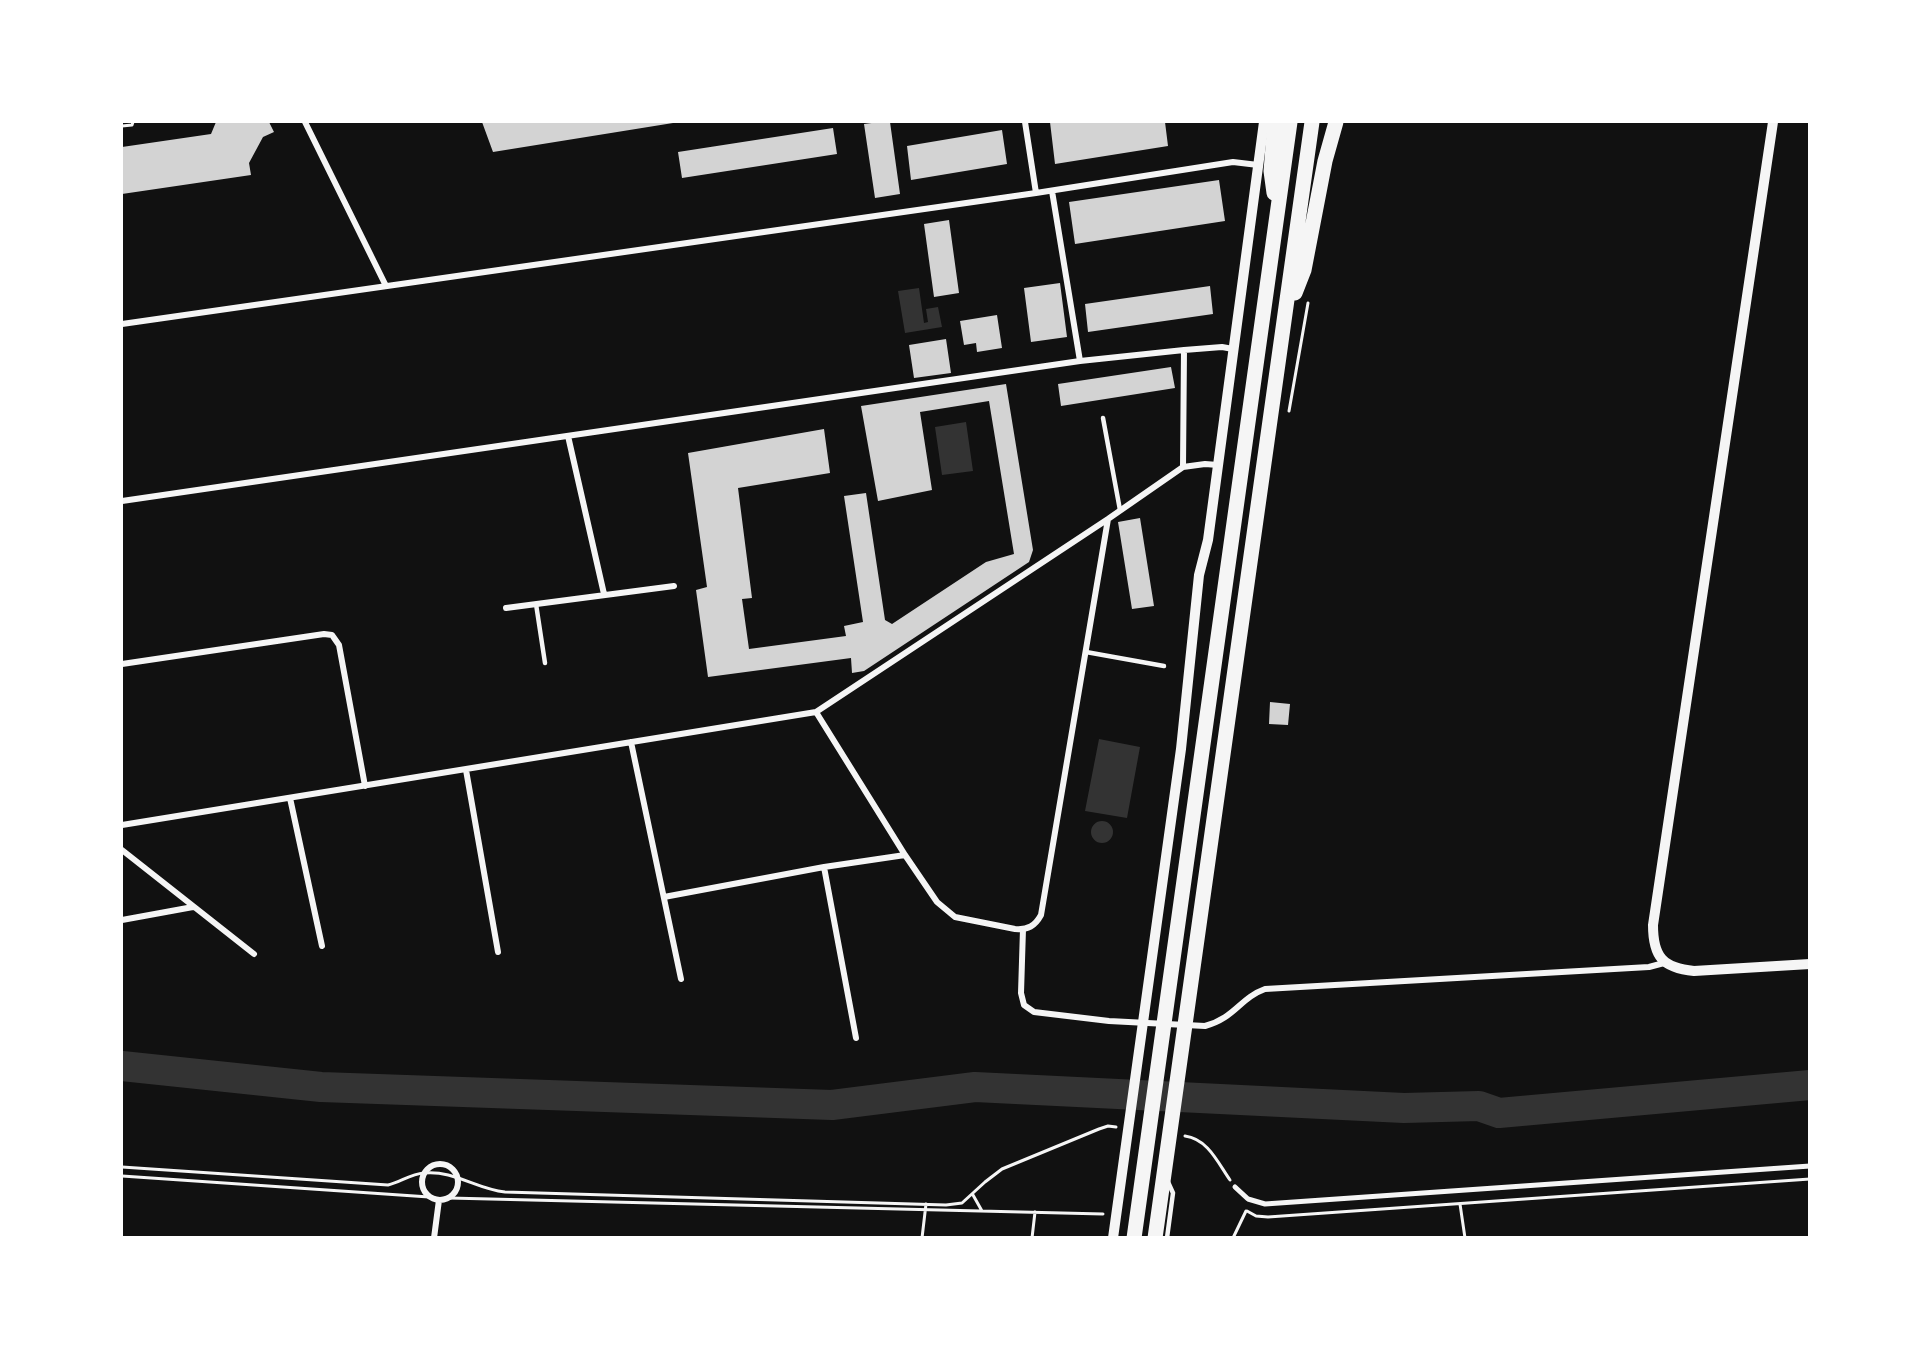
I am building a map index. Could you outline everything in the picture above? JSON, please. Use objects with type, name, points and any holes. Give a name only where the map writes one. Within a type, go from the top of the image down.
[{"type":"highway","points":[[1275,122],[1271,171],[1277,221]]},
{"type":"highway","points":[[1134,1238],[1290,122]]},
{"type":"highway","points":[[1155,1238],[1312,122]]},
{"type":"highway","points":[[1286,315],[1304,270],[1325,161],[1336,122]]},
{"type":"street","points":[[305,122],[386,286]]},
{"type":"street","points":[[1025,122],[1036,193]]},
{"type":"street","points":[[1113,1238],[1150,982],[1180,749],[1199,575],[1208,540],[1264,122]]},
{"type":"street","points":[[1773,122],[1653,926],[1653,939],[1664,963],[1678,969],[1694,971],[1809,964]]},
{"type":"street","points":[[122,324],[1052,191],[1233,162],[1258,165]]},
{"type":"street","points":[[1052,191],[1080,361]]},
{"type":"street","points":[[122,501],[1080,361],[1222,347],[1233,349]]},
{"type":"street","points":[[1183,467],[1184,350]]},
{"type":"street","points":[[568,436],[604,594]]},
{"type":"street","points":[[122,825],[816,712],[1183,467],[1218,465]]},
{"type":"street","points":[[816,712],[937,902],[955,917],[1023,929],[1033,926],[1041,915],[1108,519]]},
{"type":"street","points":[[506,608],[674,586]]},
{"type":"street","points":[[122,664],[324,634],[332,635],[339,645],[365,786]]},
{"type":"street","points":[[631,742],[681,979]]},
{"type":"street","points":[[466,770],[498,952]]},
{"type":"street","points":[[290,798],[322,946]]},
{"type":"street","points":[[122,850],[254,954]]},
{"type":"street","points":[[664,897],[824,867],[905,855]]},
{"type":"street","points":[[824,867],[856,1038]]},
{"type":"street","points":[[122,920],[193,907]]},
{"type":"street","points":[[1023,929],[1020,993],[1024,1005],[1034,1012],[1109,1021],[1205,1026],[1218,1023],[1255,992],[1265,989],[1649,967],[1664,963]]},
{"type":"street","points":[[441,1164],[450,1167],[456,1176],[458,1182],[456,1191],[449,1198],[440,1200],[430,1197],[424,1191],[422,1182],[424,1173],[432,1166],[441,1164]]},
{"type":"street","points":[[1235,1187],[1248,1199],[1265,1204],[1809,1166]]},
{"type":"street","points":[[434,1238],[440,1200]]},
{"type":"lane","points":[[1103,418],[1120,510]]},
{"type":"lane","points":[[536,604],[545,663]]},
{"type":"lane","points":[[1086,652],[1164,666]]},
{"type":"lane","points":[[1164,1171],[1173,1193],[1167,1238]]},
{"type":"path","points":[[122,126],[132,125],[133,122]]},
{"type":"path","points":[[122,1167],[388,1185],[413,1174],[424,1173],[456,1176],[489,1190],[505,1192],[926,1204],[962,1203],[1002,1169],[1098,1129],[1108,1126],[1119,1128]]},
{"type":"path","points":[[1178,1135],[1195,1138],[1204,1144],[1235,1187]]},
{"type":"path","points":[[122,1176],[430,1197]]},
{"type":"path","points":[[1458,1190],[1465,1238]]},
{"type":"path","points":[[973,1195],[982,1211]]},
{"type":"path","points":[[449,1198],[1103,1214]]},
{"type":"path","points":[[922,1238],[926,1204]]},
{"type":"path","points":[[1233,1238],[1246,1211]]},
{"type":"path","points":[[1032,1238],[1035,1212]]},
{"type":"shaded area","points":[[919,288],[924,323],[928,322],[926,309],[938,307],[942,327],[905,333],[898,291]]},
{"type":"shaded area","points":[[966,422],[973,471],[942,475],[935,427]]},
{"type":"shaded area","points":[[1099,739],[1140,747],[1127,818],[1085,811]]},
{"type":"shaded area","points":[[1098,821],[1106,821],[1113,828],[1113,836],[1106,843],[1098,843],[1091,836],[1091,828]]},
{"type":"building","points":[[216,122],[269,122],[274,132],[263,137],[249,163],[251,175],[122,194],[122,147],[211,134]]},
{"type":"building","points":[[482,122],[673,122],[673,123],[493,152]]},
{"type":"building","points":[[890,122],[900,194],[875,198],[864,124]]},
{"type":"building","points":[[1050,122],[1165,122],[1168,146],[1055,164]]},
{"type":"building","points":[[833,128],[837,154],[682,178],[678,152]]},
{"type":"building","points":[[1002,130],[1007,164],[911,180],[907,146]]},
{"type":"building","points":[[1219,180],[1225,221],[1075,244],[1069,202]]},
{"type":"building","points":[[949,220],[959,293],[934,297],[924,224]]},
{"type":"building","points":[[1060,283],[1067,337],[1031,342],[1024,288]]},
{"type":"building","points":[[1210,286],[1213,314],[1088,332],[1085,304]]},
{"type":"building","points":[[997,315],[1002,348],[977,352],[976,343],[964,345],[960,321]]},
{"type":"building","points":[[946,339],[951,373],[914,378],[909,345]]},
{"type":"building","points":[[1171,367],[1175,388],[1061,406],[1058,384]]},
{"type":"building","points":[[1006,384],[1033,550],[1029,562],[864,671],[852,673],[851,658],[708,677],[696,590],[707,587],[688,453],[824,429],[830,473],[738,488],[752,598],[742,599],[749,649],[846,636],[844,626],[863,622],[844,496],[866,493],[885,620],[892,624],[986,562],[1014,554],[989,401],[920,412],[932,490],[878,501],[861,406]]},
{"type":"building","points":[[1140,518],[1154,606],[1132,609],[1118,522]]},
{"type":"building","points":[[1270,702],[1290,704],[1288,725],[1269,724]]},
{"type":"waterway","points":[[122,1066],[321,1087],[832,1105],[975,1087],[1404,1108],[1479,1106],[1499,1113],[1810,1085]]}]
